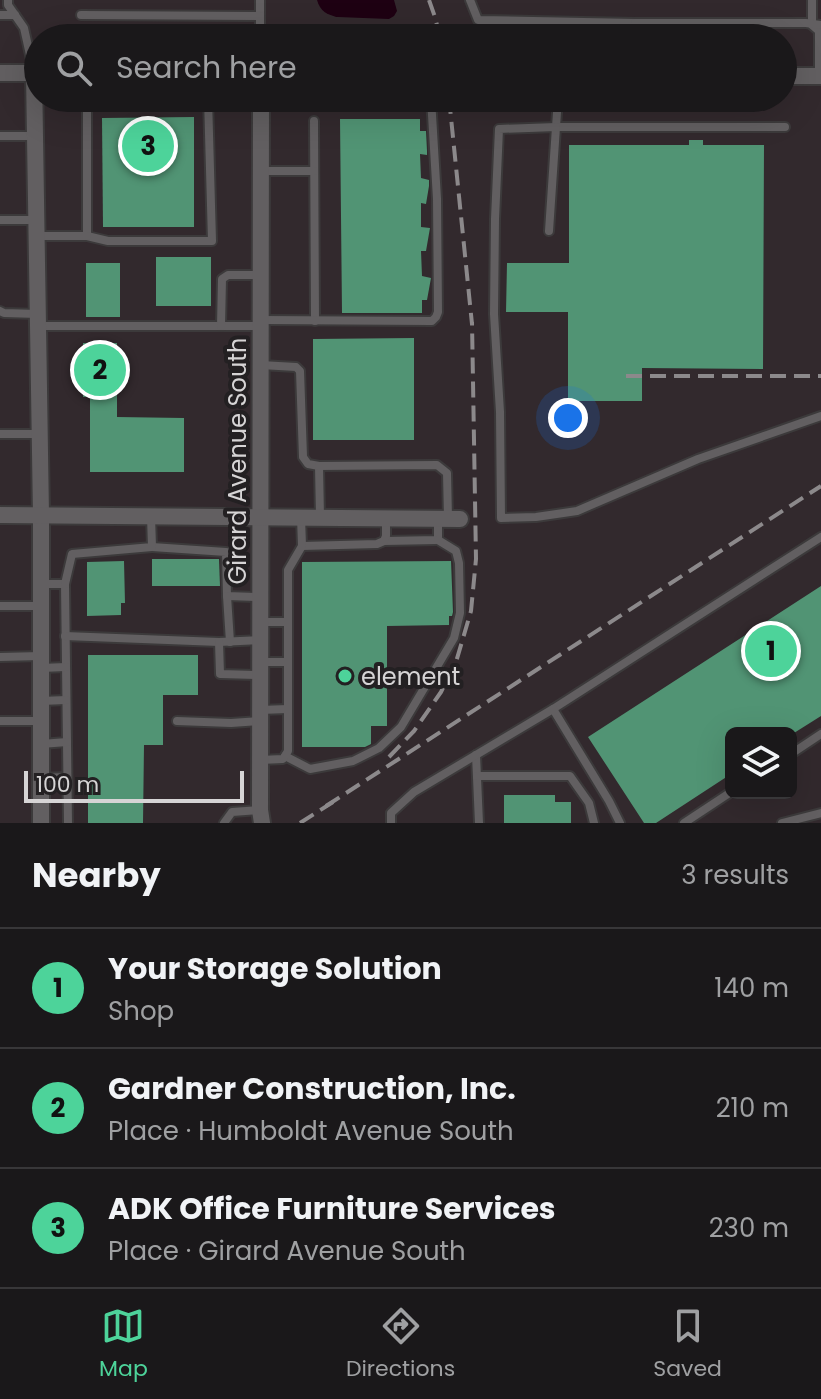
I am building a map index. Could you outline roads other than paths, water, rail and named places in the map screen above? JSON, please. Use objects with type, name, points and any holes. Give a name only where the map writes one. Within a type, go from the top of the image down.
[{"type":"street","points":[[0,73],[24,73]]},
{"type":"street","points":[[797,76],[820,76]]},
{"type":"street","points":[[35,112],[41,515],[41,823]]},
{"type":"street","name":"Girard Avenue South","points":[[261,112],[261,817]]},
{"type":"street","points":[[0,515],[449,518]]},
{"type":"lane","points":[[8,0],[8,5],[24,28]]},
{"type":"lane","points":[[260,0],[260,24]]},
{"type":"lane","points":[[470,0],[478,20],[817,25]]},
{"type":"lane","points":[[812,0],[819,31],[820,76]]},
{"type":"lane","points":[[0,15],[15,15]]},
{"type":"lane","points":[[81,15],[260,16]]},
{"type":"lane","points":[[87,112],[87,236]]},
{"type":"lane","points":[[0,220],[108,241],[212,241],[208,112]]},
{"type":"lane","points":[[0,311],[38,320],[221,326],[315,321],[432,321],[438,312],[437,199],[432,112]]},
{"type":"lane","points":[[549,231],[557,112]]},
{"type":"lane","points":[[314,121],[315,321]]},
{"type":"lane","points":[[785,127],[499,129],[494,314],[500,412],[501,518],[577,511],[698,459],[821,416]]},
{"type":"lane","points":[[0,136],[35,136]]},
{"type":"lane","points":[[261,171],[314,171]]},
{"type":"lane","points":[[221,326],[222,279],[228,275],[261,275]]},
{"type":"lane","points":[[261,365],[296,367],[300,371],[303,457],[308,464],[437,465],[447,473],[449,518],[438,540]]},
{"type":"lane","points":[[0,434],[39,434]]},
{"type":"lane","points":[[319,466],[320,517]]},
{"type":"lane","points":[[151,516],[152,547]]},
{"type":"lane","points":[[260,760],[283,759],[288,751],[288,570],[302,546],[301,517]]},
{"type":"lane","points":[[384,541],[386,518]]},
{"type":"lane","points":[[391,823],[391,813],[414,792],[553,709],[821,537]]},
{"type":"lane","points":[[285,756],[310,769],[353,761],[379,748],[401,727],[454,638],[460,613],[456,551],[438,540],[302,546]]},
{"type":"lane","points":[[68,823],[65,584],[72,554],[152,547],[226,552],[230,642]]},
{"type":"lane","points":[[41,584],[65,584]]},
{"type":"lane","points":[[227,596],[260,597]]},
{"type":"lane","points":[[0,606],[41,606]]},
{"type":"lane","points":[[260,622],[288,622]]},
{"type":"lane","points":[[65,636],[219,642],[260,640]]},
{"type":"lane","points":[[219,642],[220,674],[288,662]]},
{"type":"lane","points":[[0,657],[66,667]]},
{"type":"lane","points":[[41,701],[66,700]]},
{"type":"lane","points":[[177,721],[231,723],[288,709]]},
{"type":"lane","points":[[553,709],[620,823]]},
{"type":"lane","points":[[0,721],[41,721]]},
{"type":"lane","points":[[797,750],[821,734]]},
{"type":"lane","points":[[41,744],[67,742]]},
{"type":"lane","points":[[476,755],[479,823]]},
{"type":"lane","points":[[477,776],[570,776],[589,803],[594,823]]},
{"type":"lane","points":[[41,778],[67,777]]},
{"type":"lane","points":[[684,823],[725,796]]},
{"type":"lane","points":[[224,823],[232,812],[261,817]]},
{"type":"lane","points":[[782,823],[821,813]]},
{"type":"railway","points":[[429,0],[437,24]]},
{"type":"railway","points":[[450,112],[472,324]]},
{"type":"railway","points":[[389,757],[414,731],[441,692],[456,662],[471,611],[476,559],[472,322]]},
{"type":"railway","points":[[626,376],[821,376]]},
{"type":"railway","points":[[326,806],[821,486]]},
{"type":"railway","points":[[300,823],[333,802]]},
{"type":"place","name":"ADK Office Furniture Services","points":[[148,146]]},
{"type":"place","name":"Gardner Construction, Inc.","points":[[100,370]]},
{"type":"place","name":"Your Storage Solution","points":[[771,651]]},
{"type":"place","name":"element","points":[[345,676]]}]
